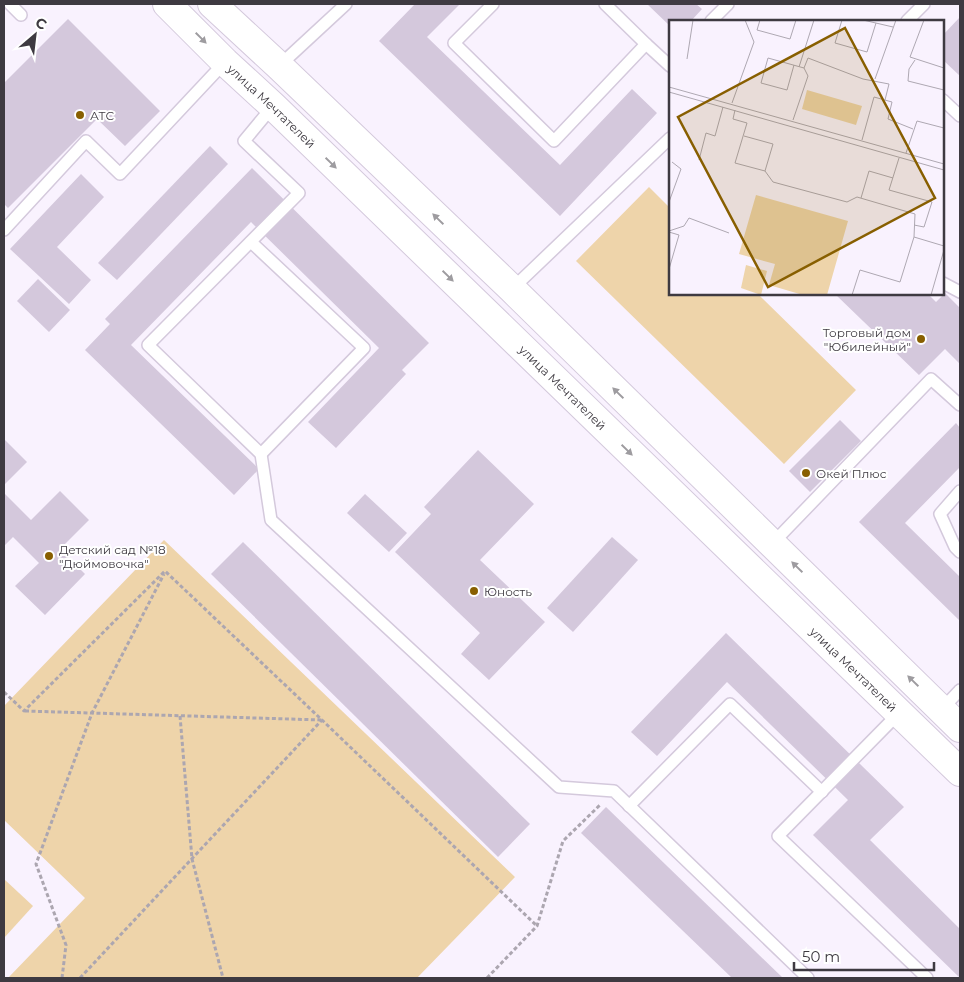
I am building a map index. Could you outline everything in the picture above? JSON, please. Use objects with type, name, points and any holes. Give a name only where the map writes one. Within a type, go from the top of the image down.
[{"type":"street","name":"улица Мечтателей","points":[[167,4],[960,772]]},
{"type":"street","points":[[212,4],[512,290],[951,718]]},
{"type":"lane","points":[[10,4],[21,15]]},
{"type":"lane","points":[[279,66],[346,4]]},
{"type":"lane","points":[[493,4],[454,43],[554,140],[646,44]]},
{"type":"lane","points":[[605,4],[669,64]]},
{"type":"lane","points":[[711,20],[728,4]]},
{"type":"lane","points":[[908,20],[924,4]]},
{"type":"lane","points":[[4,230],[86,142],[120,174],[225,62]]},
{"type":"lane","points":[[944,101],[960,116]]},
{"type":"lane","points":[[273,106],[244,141],[299,193],[148,345],[261,454],[271,520],[559,787],[614,792],[808,978]]},
{"type":"lane","points":[[512,290],[669,139]]},
{"type":"lane","points":[[251,242],[364,348],[261,454]]},
{"type":"lane","points":[[944,284],[960,292]]},
{"type":"lane","points":[[772,544],[931,380],[960,405]]},
{"type":"lane","points":[[960,491],[940,514],[955,547],[960,552]]},
{"type":"lane","points":[[951,718],[960,690]]},
{"type":"lane","points":[[629,806],[730,704],[822,792]]},
{"type":"lane","points":[[899,713],[778,836],[927,978]]},
{"type":"path","points":[[166,571],[537,926]]},
{"type":"path","points":[[24,711],[166,571]]},
{"type":"path","points":[[62,978],[66,945],[36,864],[92,713],[166,571]]},
{"type":"path","points":[[4,692],[24,711],[322,720]]},
{"type":"path","points":[[180,716],[192,859],[223,978]]},
{"type":"path","points":[[80,978],[322,720]]},
{"type":"path","points":[[486,978],[537,926],[564,841],[614,792]]},
{"type":"shaded area","points":[[649,187],[669,207],[669,295],[759,295],[856,390],[784,464],[576,261]]},
{"type":"shaded area","points":[[164,540],[515,877],[417,978],[8,978],[85,898],[4,820],[4,706]]},
{"type":"shaded area","points":[[4,879],[33,906],[4,938]]},
{"type":"building","points":[[415,4],[460,4],[427,37],[560,165],[632,89],[657,113],[560,216],[379,41]]},
{"type":"building","points":[[647,4],[696,4],[702,9],[692,20],[669,20],[669,25]]},
{"type":"building","points":[[960,17],[960,76],[944,61],[944,34]]},
{"type":"building","name":"АТС","points":[[68,19],[160,111],[125,146],[97,119],[8,208],[4,204],[4,83]]},
{"type":"building","points":[[210,146],[228,164],[117,280],[98,263]]},
{"type":"building","points":[[252,168],[429,343],[402,370],[406,374],[336,448],[308,422],[379,348],[251,222],[131,345],[259,469],[234,495],[85,350],[110,324],[105,319]]},
{"type":"building","points":[[81,174],[104,197],[57,247],[91,280],[69,304],[10,249]]},
{"type":"building","points":[[38,279],[70,310],[49,332],[17,301]]},
{"type":"building","name":"Торговый дом \"Юбилейный\"","points":[[944,294],[960,308],[960,364],[945,349],[919,375],[836,295],[929,295],[936,302]]},
{"type":"building","points":[[840,420],[861,441],[810,492],[789,471]]},
{"type":"building","points":[[956,423],[960,428],[960,467],[905,523],[960,577],[960,621],[859,522]]},
{"type":"building","points":[[4,439],[27,462],[4,485]]},
{"type":"building","name":"Юность","points":[[478,450],[534,504],[480,560],[545,622],[489,680],[461,654],[480,633],[395,552],[431,514],[424,507]]},
{"type":"building","name":"Детский сад №18 \"Дюймовочка\"","points":[[60,491],[89,520],[60,549],[85,574],[45,615],[15,586],[39,563],[13,537],[4,546],[4,493],[31,520]]},
{"type":"building","points":[[365,494],[407,533],[389,552],[347,513]]},
{"type":"building","points":[[612,537],[638,560],[573,632],[547,608]]},
{"type":"building","points":[[243,542],[530,824],[498,857],[211,574]]},
{"type":"building","points":[[726,633],[904,807],[870,840],[960,929],[960,978],[813,835],[848,800],[727,682],[657,756],[631,732]]},
{"type":"building","points":[[606,807],[783,978],[732,978],[581,833]]},
{"type":"place","name":"АТС","points":[[80,115]]},
{"type":"place","name":"Торговый дом \"Юбилейный\"","points":[[921,339]]},
{"type":"place","name":"Окей Плюс","points":[[806,473]]},
{"type":"place","name":"Детский сад №18 \"Дюймовочка\"","points":[[49,556]]},
{"type":"place","name":"Юность","points":[[474,591]]}]
